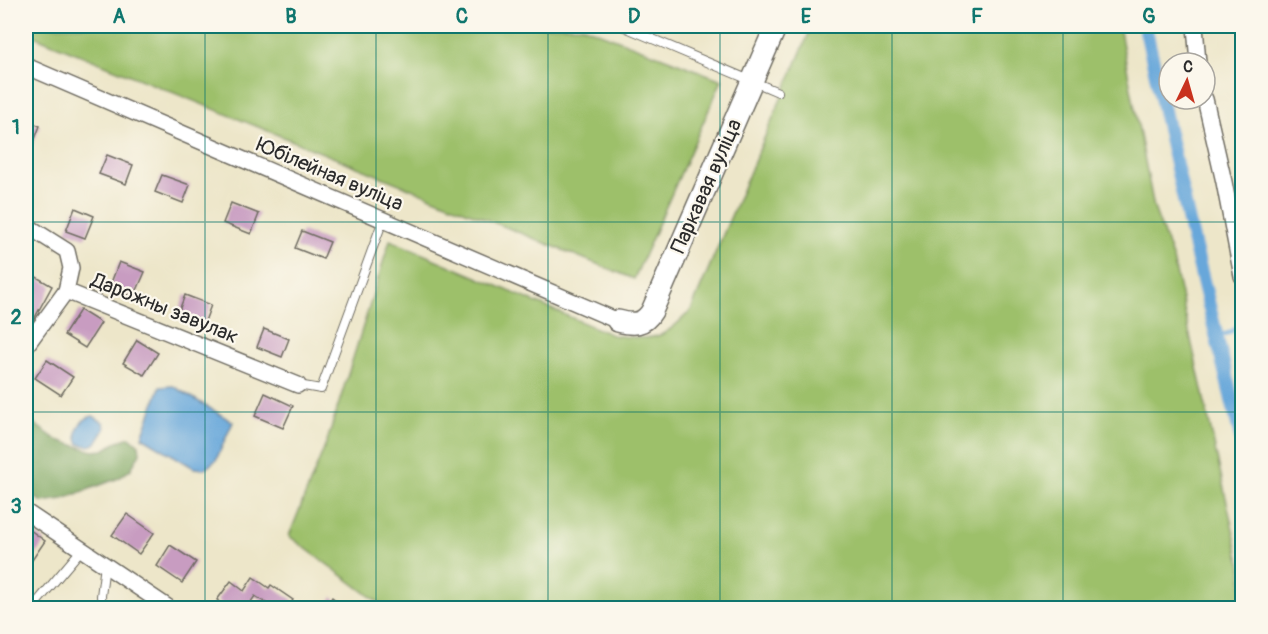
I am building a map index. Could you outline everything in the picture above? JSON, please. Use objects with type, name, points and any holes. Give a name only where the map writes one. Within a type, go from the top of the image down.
[{"type":"street","name":"Паркавая вуліца","points":[[618,321],[637,324],[649,316],[776,26]]},
{"type":"street","points":[[1195,26],[1197,51]]},
{"type":"street","name":"Юбілейная вуліца","points":[[26,66],[618,321]]},
{"type":"street","points":[[1208,111],[1242,276]]},
{"type":"street","name":"Дарожны завулак","points":[[26,225],[67,251],[71,268],[66,291],[298,385]]},
{"type":"street","points":[[26,346],[66,291]]},
{"type":"street","points":[[26,512],[169,609]]},
{"type":"lane","points":[[622,26],[778,92]]},
{"type":"lane","points":[[298,385],[321,388],[383,220]]},
{"type":"lane","points":[[32,609],[82,549]]},
{"type":"lane","points":[[102,609],[101,596],[105,565]]},
{"type":"green space","points":[[26,26],[582,26],[722,80],[634,279],[26,33]]},
{"type":"green space","points":[[812,26],[1119,26],[1154,208],[1173,259],[1242,570],[1242,608],[386,608],[289,536],[328,438],[390,240],[612,335],[648,338],[664,333],[691,310]]},
{"type":"green space","points":[[26,418],[57,440],[93,451],[104,450],[130,437],[139,445],[140,453],[131,469],[119,478],[63,499],[42,502],[26,492]]},
{"type":"water","points":[[173,386],[233,422],[216,460],[205,469],[194,468],[142,437],[160,387]]},
{"type":"water","points":[[93,416],[104,423],[105,429],[95,444],[89,446],[79,444],[77,430],[79,426],[84,420]]},
{"type":"building","points":[[26,120],[40,126],[26,162]]},
{"type":"building","points":[[107,155],[133,165],[126,184],[99,174]]},
{"type":"building","points":[[162,175],[190,185],[183,203],[155,192]]},
{"type":"building","points":[[231,203],[259,214],[251,234],[223,223]]},
{"type":"building","points":[[75,208],[94,216],[85,238],[66,231]]},
{"type":"building","points":[[302,231],[330,242],[323,259],[295,248]]},
{"type":"building","points":[[119,262],[145,272],[134,297],[109,288]]},
{"type":"building","points":[[26,271],[52,286],[34,319],[26,315]]},
{"type":"building","points":[[185,295],[211,305],[204,324],[178,313]]},
{"type":"building","points":[[80,310],[101,323],[85,348],[64,335]]},
{"type":"building","points":[[264,329],[289,339],[282,357],[257,347]]},
{"type":"building","points":[[137,340],[158,353],[144,375],[123,363]]},
{"type":"building","points":[[47,360],[73,377],[61,395],[35,378]]},
{"type":"building","points":[[265,393],[293,406],[283,428],[255,416]]},
{"type":"building","points":[[127,514],[154,533],[139,554],[112,535]]},
{"type":"building","points":[[26,527],[45,541],[26,569]]},
{"type":"building","points":[[170,545],[196,562],[182,583],[157,566]]},
{"type":"building","points":[[253,577],[269,588],[271,585],[293,600],[287,609],[275,609],[255,596],[246,609],[227,609],[217,600],[231,581],[244,591]]},
{"type":"building","points":[[332,597],[347,609],[324,609]]},
{"type":"waterway","points":[[1145,26],[1191,231],[1242,441]]},
{"type":"waterway","points":[[1217,336],[1229,333],[1238,327]]}]
